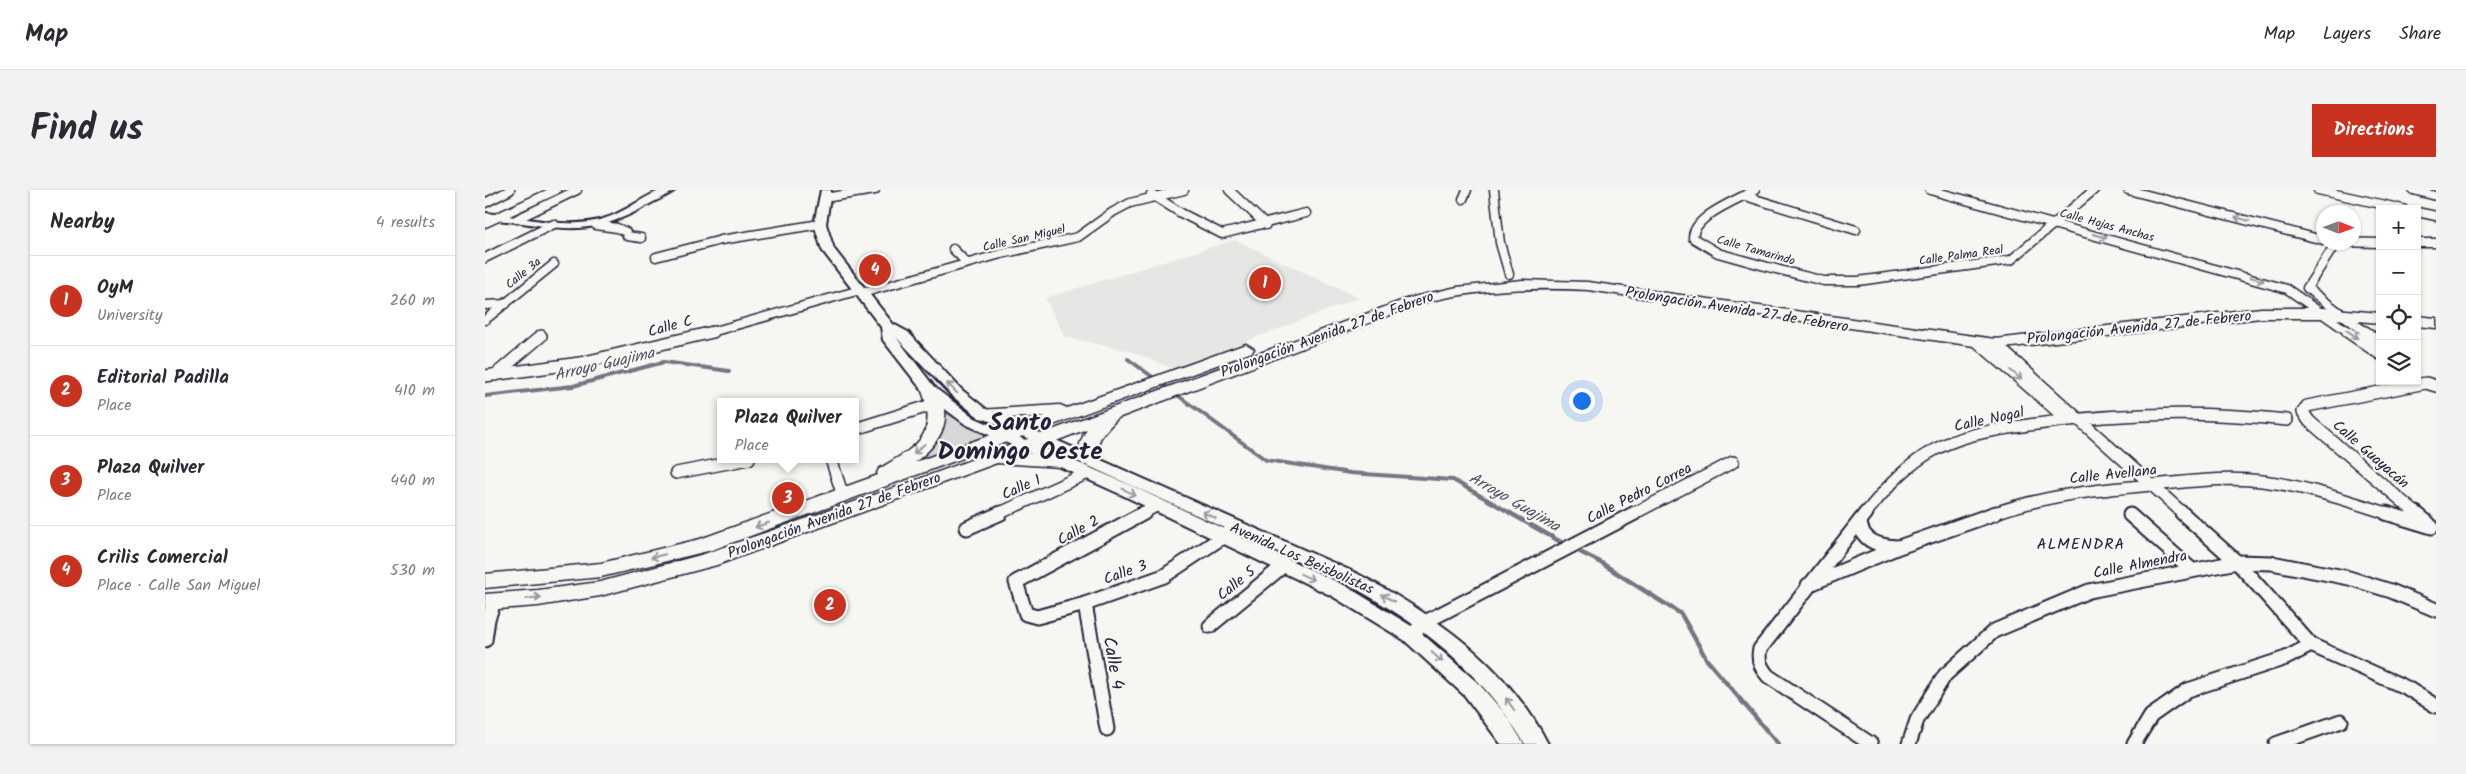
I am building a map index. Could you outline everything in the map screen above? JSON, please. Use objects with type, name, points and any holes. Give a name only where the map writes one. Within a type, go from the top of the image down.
[{"type":"main road","points":[[825,194],[820,224],[828,250],[888,327],[903,335],[957,393],[985,414],[1023,438]]},
{"type":"main road","name":"Prolongación Avenida 27 de Febrero","points":[[490,602],[600,589],[709,560],[963,468],[1086,407],[1157,388],[1421,288],[1483,276],[1509,274],[1584,277],[1924,327],[1979,332],[2249,304],[2319,304],[2376,308]]},
{"type":"main road","name":"Prolongación Avenida 27 de Febrero","points":[[1182,379],[1415,301],[1450,292],[1511,283],[1588,286],[1987,344],[2261,314],[2319,304],[2341,314],[2376,318]]},
{"type":"main road","points":[[2421,311],[2436,313]]},
{"type":"main road","points":[[2421,321],[2436,323]]},
{"type":"main road","points":[[888,327],[890,340],[932,398],[970,421],[1004,437]]},
{"type":"main road","name":"Prolongación Avenida 27 de Febrero","points":[[485,581],[601,570],[705,545],[1004,437],[1043,439],[1116,411],[1157,388]]},
{"type":"main road","points":[[852,493],[906,460],[929,439],[937,424],[932,398]]},
{"type":"main road","points":[[985,414],[1054,411],[1086,407]]},
{"type":"main road","points":[[1089,467],[1087,453],[1092,435],[1098,426],[1116,411]]},
{"type":"main road","name":"Avenida Los Beisbolistas","points":[[1023,438],[1060,461],[1089,467],[1230,533],[1283,566],[1356,600],[1411,634],[1471,690],[1498,721],[1513,744]]},
{"type":"main road","name":"Avenida Los Beisbolistas","points":[[1043,439],[1156,506],[1349,578],[1389,598],[1427,621],[1473,661],[1504,695],[1537,744]]},
{"type":"main road","points":[[963,468],[1004,459],[1024,458],[1060,461]]},
{"type":"street","points":[[485,203],[510,190]]},
{"type":"street","points":[[485,223],[556,190]]},
{"type":"street","points":[[517,219],[577,190]]},
{"type":"street","points":[[595,225],[621,215],[644,201],[670,190]]},
{"type":"street","points":[[825,194],[875,190]]},
{"type":"street","name":"Calle San Miguel","points":[[861,291],[967,263],[1078,237],[1086,234],[1113,212],[1151,193],[1184,190]]},
{"type":"street","points":[[1229,190],[1266,225]]},
{"type":"street","points":[[1463,199],[1467,190]]},
{"type":"street","points":[[1494,190],[1496,232],[1502,259],[1509,274]]},
{"type":"street","name":"Calle Tamarindo","points":[[1755,190],[1703,218],[1693,230],[1693,238],[1718,253],[1824,281],[1837,282]]},
{"type":"street","name":"Calle Hojas Anchas","points":[[1930,190],[2278,285],[2319,304],[2376,351]]},
{"type":"street","name":"Calle Palma Real","points":[[1837,282],[2004,262],[2014,258],[2094,190]]},
{"type":"street","points":[[2128,190],[2316,238]]},
{"type":"street","points":[[2318,190],[2385,205]]},
{"type":"street","points":[[2413,190],[2436,196]]},
{"type":"street","points":[[1151,193],[1218,234],[1266,225],[1306,213]]},
{"type":"street","points":[[1745,196],[1856,230]]},
{"type":"street","points":[[2421,213],[2436,216]]},
{"type":"street","points":[[485,216],[501,216],[575,227],[595,225],[617,228],[626,232],[627,236],[641,238]]},
{"type":"street","points":[[485,258],[554,224]]},
{"type":"street","points":[[656,257],[721,240],[820,224]]},
{"type":"street","points":[[2361,243],[2376,243]]},
{"type":"street","points":[[2421,243],[2436,244]]},
{"type":"street","points":[[953,249],[967,263]]},
{"type":"street","points":[[2319,304],[2307,288],[2331,250]]},
{"type":"street","name":"Calle 3a","points":[[485,320],[554,264]]},
{"type":"street","name":"Calle C","points":[[490,376],[552,368],[618,356],[861,291]]},
{"type":"street","points":[[485,305],[506,304]]},
{"type":"street","points":[[2341,314],[2376,341]]},
{"type":"street","points":[[490,376],[541,336]]},
{"type":"street","points":[[1987,344],[2237,562],[2311,645],[2407,688],[2436,706]]},
{"type":"street","points":[[1987,344],[2073,420]]},
{"type":"street","points":[[2423,380],[2436,391]]},
{"type":"street","name":"Calle Guayacán","points":[[2423,380],[2307,406],[2303,412],[2309,421],[2434,529]]},
{"type":"street","points":[[859,427],[932,398]]},
{"type":"street","name":"Calle Nogal","points":[[1871,744],[1768,676],[1758,661],[1760,648],[1892,480],[1925,455],[1961,438],[1996,430],[2073,420],[2207,414],[2287,420]]},
{"type":"street","name":"Calle Pedro Correa","points":[[1411,634],[1427,621],[1733,462]]},
{"type":"street","points":[[675,474],[729,463]]},
{"type":"street","points":[[833,463],[852,493]]},
{"type":"street","name":"Calle 1","points":[[967,528],[1089,467]]},
{"type":"street","name":"Calle Avellana","points":[[1807,586],[1899,547],[2026,502],[2096,490],[2213,480],[2261,481],[2319,492],[2434,529]]},
{"type":"street","name":"Calle 2","points":[[1029,617],[1025,612],[1016,582],[1156,506]]},
{"type":"street","points":[[2130,515],[2192,570]]},
{"type":"street","points":[[1860,521],[1859,529],[1864,536],[1887,547],[1899,547]]},
{"type":"street","name":"Calle 3","points":[[1029,617],[1037,617],[1085,604],[1164,576],[1230,533]]},
{"type":"street","name":"Calle Almendra","points":[[1909,744],[1917,720],[1945,674],[1994,631],[2089,591],[2237,562],[2272,563],[2333,574],[2391,591],[2436,610]]},
{"type":"street","name":"Calle 5","points":[[1210,626],[1283,566]]},
{"type":"street","points":[[485,640],[490,602]]},
{"type":"street","name":"Calle 4","points":[[1085,604],[1107,729]]},
{"type":"street","points":[[2134,744],[2151,716],[2188,690],[2286,658],[2311,645]]},
{"type":"street","points":[[2276,744],[2341,721]]},
{"type":"shaded area","points":[[1235,240],[1359,298],[1174,369],[1130,351],[1065,337],[1045,298]]},
{"type":"shaded area","points":[[942,411],[991,438],[885,477],[904,465]]},
{"type":"waterway","name":"Arroyo Guajima","points":[[1128,359],[1266,460],[1350,473],[1453,480],[1512,514]]},
{"type":"waterway","name":"Arroyo Guajima","points":[[485,396],[573,386],[664,362],[729,371]]},
{"type":"waterway","name":"Arroyo Guajima","points":[[1510,513],[1566,545]]},
{"type":"waterway","name":"Arroyo Guajima","points":[[1572,548],[1598,561],[1681,614],[1707,660],[1778,744]]},
{"type":"place","name":"Crilis Comercial","points":[[875,270]]},
{"type":"place","name":"OyM","points":[[1265,283]]},
{"type":"place","name":"Plaza Quilver","points":[[788,498]]},
{"type":"place","name":"Editorial Padilla","points":[[830,605]]},
{"type":"district","name":"Santo Domingo Oeste","points":[[1020,436]]},
{"type":"district","name":"ALMENDRA","points":[[2081,543]]}]
